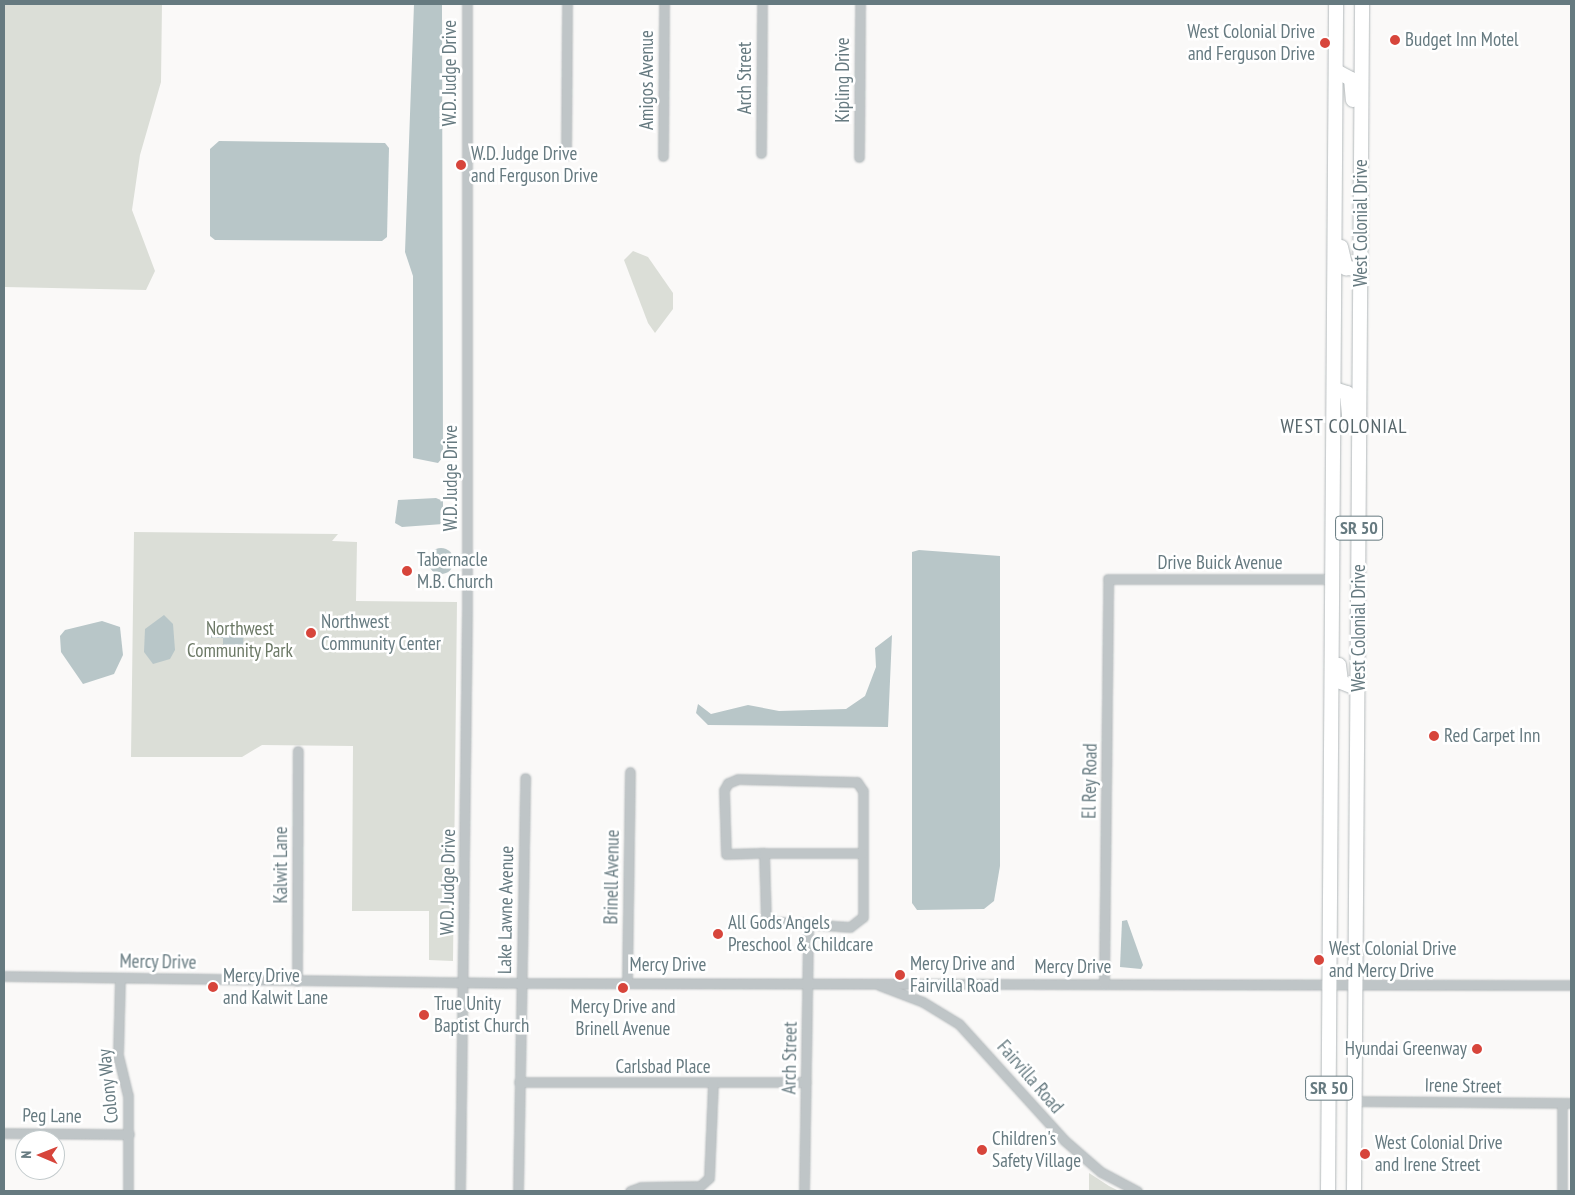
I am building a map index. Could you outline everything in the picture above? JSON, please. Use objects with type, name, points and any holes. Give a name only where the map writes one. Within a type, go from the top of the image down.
[{"type":"highway","name":"West Colonial Drive","points":[[1328,1191],[1336,4]]},
{"type":"highway","name":"West Colonial Drive","points":[[1354,1191],[1362,4]]},
{"type":"highway","points":[[1336,71],[1346,73],[1353,85],[1353,142],[1361,152]]},
{"type":"highway","points":[[1335,188],[1340,197],[1343,262],[1346,268],[1360,269]]},
{"type":"highway","points":[[1334,389],[1344,390],[1349,398],[1351,468],[1360,474]]},
{"type":"highway","points":[[1332,601],[1339,612],[1341,682],[1358,690]]},
{"type":"street","name":"W.D. Judge Drive","points":[[460,1191],[463,982],[467,4]]},
{"type":"street","points":[[566,155],[567,4]]},
{"type":"street","name":"Amigos Avenue","points":[[663,156],[664,4]]},
{"type":"street","name":"Arch Street","points":[[761,153],[762,4]]},
{"type":"street","name":"Kipling Drive","points":[[859,157],[860,4]]},
{"type":"street","name":"Drive Buick Avenue","points":[[1108,579],[1332,579]]},
{"type":"street","name":"El Rey Road","points":[[1104,984],[1108,579]]},
{"type":"street","name":"Kalwit Lane","points":[[297,980],[298,750]]},
{"type":"street","name":"Brinell Avenue","points":[[627,981],[630,772]]},
{"type":"street","name":"Lake Lawne Avenue","points":[[518,1191],[525,778]]},
{"type":"street","points":[[764,853],[766,921],[808,926],[850,927],[858,923],[863,917],[862,853],[864,790],[858,782],[738,779],[728,783],[724,790],[726,854],[764,853],[862,853]]},
{"type":"street","name":"Arch Street","points":[[804,1191],[808,926]]},
{"type":"street","name":"Mercy Drive","points":[[4,976],[521,983],[627,981],[1355,986],[1571,985]]},
{"type":"street","name":"Colony Way","points":[[120,978],[118,1055],[128,1096],[128,1191]]},
{"type":"street","name":"Fairvilla Road","points":[[874,983],[923,1002],[959,1024],[986,1050],[1084,1158],[1137,1191]]},
{"type":"street","points":[[919,983],[923,1002]]},
{"type":"street","name":"Carlsbad Place","points":[[519,1082],[713,1084],[806,1082]]},
{"type":"street","points":[[630,1191],[641,1187],[700,1186],[709,1178],[713,1084]]},
{"type":"street","name":"Irene Street","points":[[1354,1101],[1566,1103]]},
{"type":"street","points":[[1562,1191],[1566,1103]]},
{"type":"street","name":"Peg Lane","points":[[4,1133],[129,1134]]},
{"type":"green space","points":[[4,4],[162,4],[161,82],[140,155],[132,210],[155,271],[146,290],[5,287]]},
{"type":"green space","points":[[633,251],[648,257],[673,293],[673,309],[655,333],[648,323],[624,260]]},
{"type":"green space","name":"Northwest Community Park","points":[[134,532],[338,534],[332,541],[357,542],[356,601],[457,602],[453,961],[429,960],[429,911],[352,911],[353,746],[262,745],[242,757],[131,757]]},
{"type":"green space","points":[[1089,1173],[1109,1186],[1119,1191],[1089,1191]]},
{"type":"shaded area","points":[[414,4],[442,4],[443,457],[438,463],[413,458],[413,276],[405,252]]},
{"type":"shaded area","points":[[219,141],[385,143],[389,148],[387,237],[382,241],[215,240],[210,236],[210,149]]},
{"type":"shaded area","points":[[436,498],[443,501],[443,524],[402,527],[395,523],[398,500]]},
{"type":"shaded area","points":[[441,548],[450,552],[454,561],[450,570],[441,574],[432,570],[428,561],[432,552]]},
{"type":"shaded area","points":[[919,550],[1000,556],[1000,866],[994,901],[984,909],[917,910],[912,903],[912,552]]},
{"type":"shaded area","points":[[164,615],[173,624],[175,650],[170,659],[153,664],[144,652],[145,629]]},
{"type":"shaded area","points":[[102,621],[120,627],[123,655],[114,674],[83,684],[61,652],[60,636],[65,630]]},
{"type":"shaded area","points":[[211,624],[244,624],[243,650],[223,650],[223,638],[211,638]]},
{"type":"shaded area","points":[[892,635],[888,727],[708,725],[696,713],[698,704],[711,714],[748,705],[779,711],[846,709],[865,696],[876,667],[875,648]]},
{"type":"shaded area","points":[[1127,920],[1143,965],[1141,969],[1120,967],[1122,921]]},
{"type":"place","name":"Budget Inn Motel","points":[[1395,40]]},
{"type":"place","name":"West Colonial Drive and Ferguson Drive","points":[[1325,43]]},
{"type":"place","name":"W.D. Judge Drive and Ferguson Drive","points":[[461,165]]},
{"type":"place","name":"Tabernacle M.B. Church","points":[[407,571]]},
{"type":"place","name":"Northwest Community Center","points":[[311,633]]},
{"type":"place","name":"Red Carpet Inn","points":[[1434,736]]},
{"type":"place","name":"All Gods Angels Preschool & Childcare","points":[[718,934]]},
{"type":"place","name":"West Colonial Drive and Mercy Drive","points":[[1319,960]]},
{"type":"place","name":"Mercy Drive and Fairvilla Road","points":[[900,975]]},
{"type":"place","name":"Mercy Drive and Kalwit Lane","points":[[213,987]]},
{"type":"place","name":"Mercy Drive and Brinell Avenue","points":[[623,988]]},
{"type":"place","name":"True Unity Baptist Church","points":[[424,1015]]},
{"type":"place","name":"Hyundai Greenway","points":[[1477,1049]]},
{"type":"place","name":"Children's Safety Village","points":[[982,1150]]},
{"type":"place","name":"West Colonial Drive and Irene Street","points":[[1365,1154]]},
{"type":"district","name":"WEST COLONIAL","points":[[1344,426]]}]
